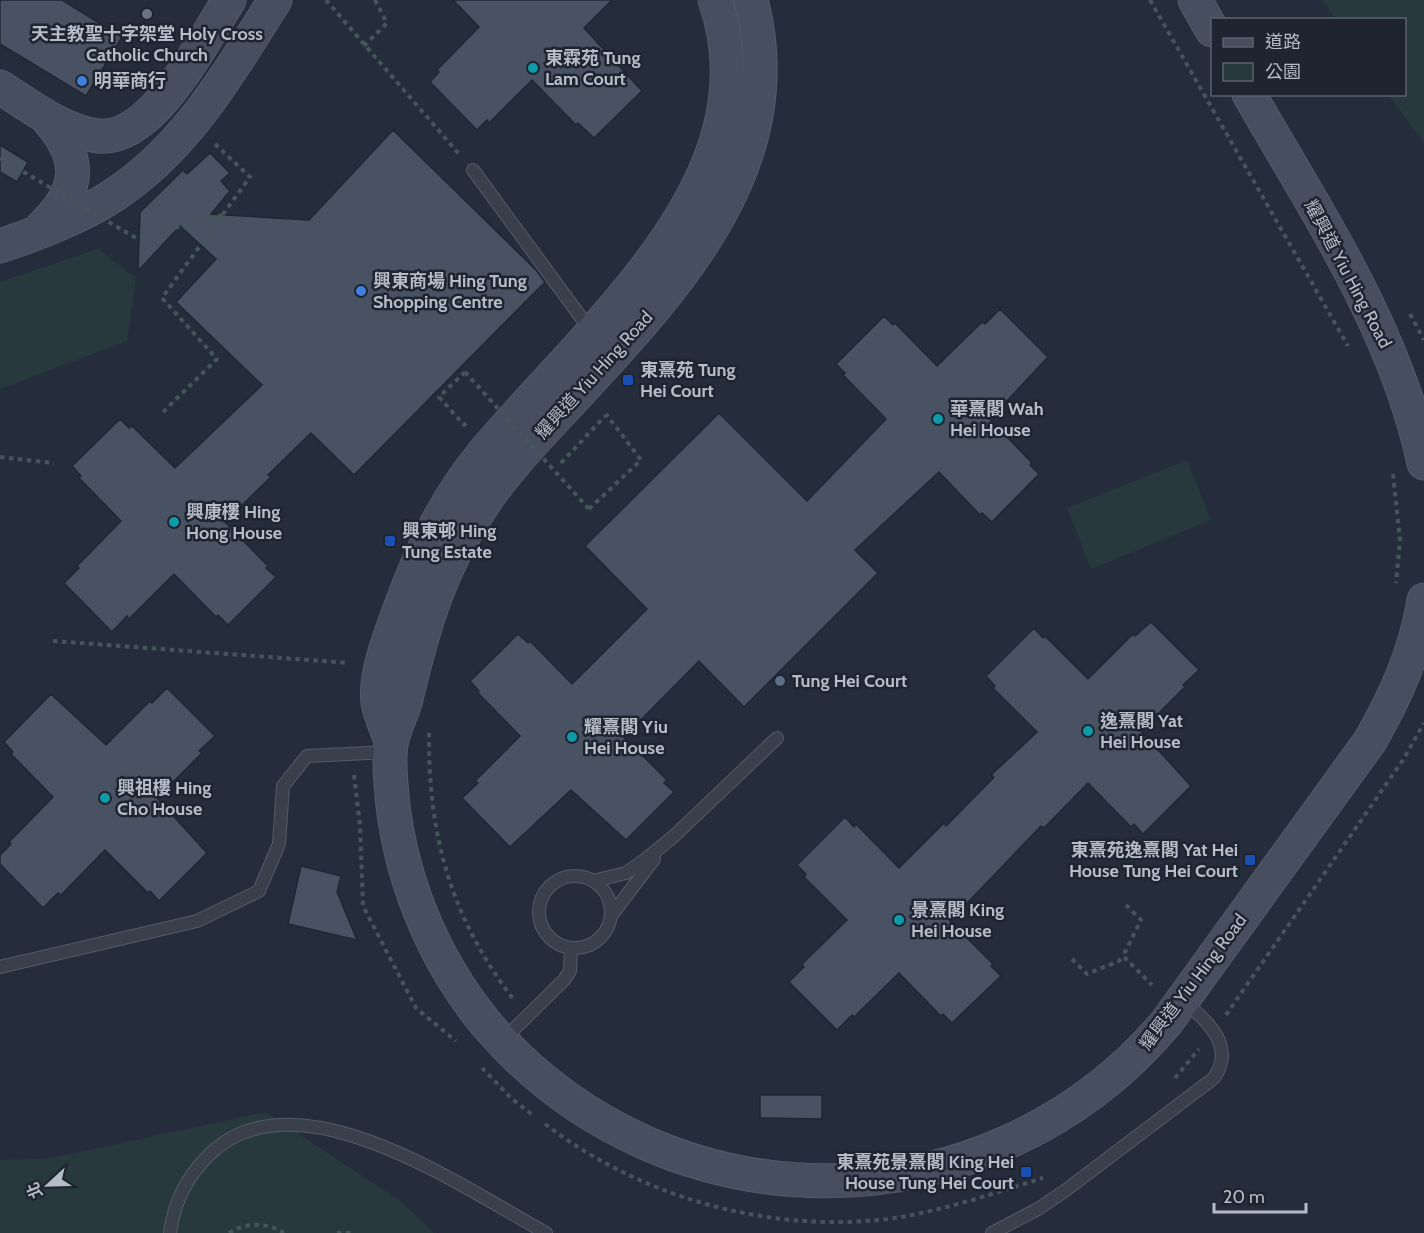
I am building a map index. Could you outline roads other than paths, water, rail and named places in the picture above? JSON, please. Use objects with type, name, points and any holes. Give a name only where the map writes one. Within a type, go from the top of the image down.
[{"type":"street","points":[[0,87],[80,131],[98,136],[126,131],[139,123],[163,99],[229,0]]},
{"type":"street","points":[[0,246],[38,232],[109,198],[124,189],[161,157],[207,105],[275,0]]},
{"type":"street","name":"耀興道 Yiu Hing Road","points":[[602,345],[637,280],[672,230],[700,184],[717,147],[723,125],[729,78],[724,27],[715,0]]},
{"type":"street","name":"耀興道 Yiu Hing Road","points":[[751,0],[757,32],[760,82],[757,118],[748,152],[721,213],[691,262],[482,455],[450,498],[419,557],[393,629],[381,674],[378,702],[390,746],[394,816],[409,881],[428,931],[458,984],[501,1042],[522,1064],[569,1103],[601,1124],[662,1154],[697,1167],[765,1184],[831,1188],[898,1182],[964,1165],[1021,1142],[1077,1108],[1129,1064],[1149,1043],[1182,1001],[1370,741],[1387,711],[1410,659],[1409,597]]},
{"type":"street","points":[[1195,0],[1211,28]]},
{"type":"street","name":"耀興道 Yiu Hing Road","points":[[1250,96],[1378,326],[1406,394],[1424,463]]},
{"type":"street","points":[[38,232],[67,198],[74,176],[73,162],[66,144],[42,112]]},
{"type":"lane","points":[[472,170],[602,345]]},
{"type":"lane","points":[[674,836],[632,886],[611,916],[608,927],[593,944],[571,948],[560,945],[544,929],[540,918],[543,896],[559,880],[570,876],[592,881],[626,873],[674,836],[777,738]]},
{"type":"lane","points":[[0,967],[197,921],[259,891],[279,844],[283,786],[307,756],[352,755],[390,746]]},
{"type":"lane","points":[[592,881],[607,896],[611,916]]},
{"type":"lane","points":[[501,1042],[564,980],[570,971],[571,948]]},
{"type":"lane","points":[[992,1233],[1047,1203],[1207,1085],[1219,1070],[1220,1044],[1215,1030],[1203,1017],[1182,1001]]},
{"type":"lane","points":[[170,1233],[183,1189],[192,1173],[215,1149],[228,1140],[259,1128],[295,1124],[350,1136],[399,1153],[459,1182],[546,1233]]},
{"type":"place","name":"天主教聖十字架堂 Holy Cross Catholic Church","points":[[147,14]]},
{"type":"place","name":"東霖苑 Tung Lam Court","points":[[533,68]]},
{"type":"place","name":"明華商行","points":[[82,81]]},
{"type":"place","name":"興東商場 Hing Tung Shopping Centre","points":[[361,291]]},
{"type":"place","name":"東熹苑 Tung Hei Court","points":[[628,380]]},
{"type":"place","name":"華熹閣 Wah Hei House","points":[[938,419]]},
{"type":"place","name":"興康樓 Hing Hong House","points":[[174,522]]},
{"type":"place","name":"興東邨 Hing Tung Estate","points":[[390,541]]},
{"type":"place","name":"Tung Hei Court","points":[[780,681]]},
{"type":"place","name":"逸熹閣 Yat Hei House","points":[[1088,731]]},
{"type":"place","name":"耀熹閣 Yiu Hei House","points":[[572,737]]},
{"type":"place","name":"興祖樓 Hing Cho House","points":[[105,798]]},
{"type":"place","name":"東熹苑逸熹閣 Yat Hei House Tung Hei Court","points":[[1250,860]]},
{"type":"place","name":"景熹閣 King Hei House","points":[[899,920]]},
{"type":"place","name":"東熹苑景熹閣 King Hei House Tung Hei Court","points":[[1026,1172]]}]
